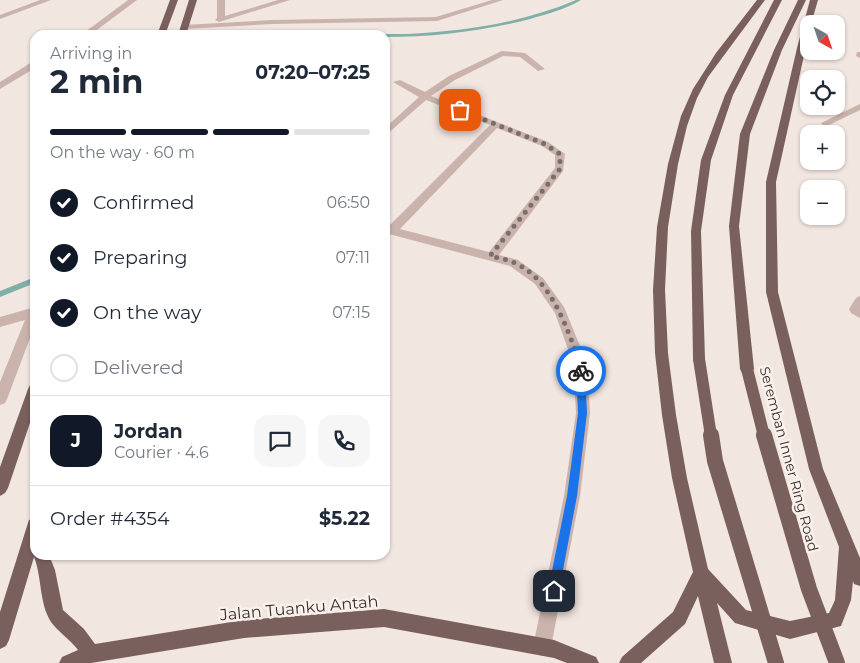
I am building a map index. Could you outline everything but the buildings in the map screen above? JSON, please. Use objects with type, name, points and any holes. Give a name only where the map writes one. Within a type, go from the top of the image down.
[{"type":"main road","points":[[163,30],[174,0]]},
{"type":"main road","points":[[183,30],[193,0]]},
{"type":"main road","points":[[723,663],[671,435],[661,353],[660,245],[668,186],[682,129],[697,89],[761,0]]},
{"type":"main road","points":[[776,663],[715,461],[698,359],[696,231],[706,160],[729,95],[778,0]]},
{"type":"main road","name":"Seremban Inner Ring Road","points":[[802,0],[778,50],[746,134],[734,226],[747,369],[768,454],[808,589],[837,663]]},
{"type":"main road","points":[[814,0],[801,48],[771,182],[772,292],[816,469],[860,578]]},
{"type":"main road","points":[[0,488],[30,403]]},
{"type":"main road","points":[[701,573],[742,617],[790,630],[835,620],[843,600],[847,546]]},
{"type":"main road","points":[[0,640],[30,547]]},
{"type":"main road","points":[[43,560],[47,570],[52,603],[57,616],[78,635],[91,654]]},
{"type":"main road","points":[[628,663],[679,618],[701,573]]},
{"type":"main road","name":"Jalan Tuanku Antah","points":[[68,663],[91,654],[244,629],[384,618],[542,647],[590,663]]},
{"type":"street","points":[[0,17],[47,0]]},
{"type":"street","points":[[91,30],[133,0]]},
{"type":"street","points":[[221,0],[221,19]]},
{"type":"street","points":[[186,30],[286,0]]},
{"type":"street","points":[[200,26],[272,22],[437,19],[499,0]]},
{"type":"street","points":[[390,128],[425,96],[452,78],[502,53],[522,55],[541,69]]},
{"type":"street","points":[[0,86],[30,67]]},
{"type":"street","points":[[396,82],[425,96],[545,144],[560,154],[560,169],[490,256]]},
{"type":"street","points":[[826,124],[860,107]]},
{"type":"street","points":[[390,228],[496,124]]},
{"type":"street","points":[[390,231],[514,262],[539,281],[560,311],[580,363],[583,413],[576,468],[542,647]]},
{"type":"street","points":[[860,301],[855,309],[860,313]]},
{"type":"street","points":[[0,322],[30,313]]},
{"type":"street","points":[[0,399],[30,322]]},
{"type":"waterway","points":[[390,35],[426,34],[494,26],[539,15],[579,0]]},
{"type":"waterway","points":[[0,294],[30,282]]},
{"type":"way so far","points":[[460,110],[545,144],[560,154],[560,169],[490,256],[514,262],[539,281],[560,311],[580,363],[581,371]]},
{"type":"route","points":[[554,591],[572,496],[583,413],[581,371]]}]
